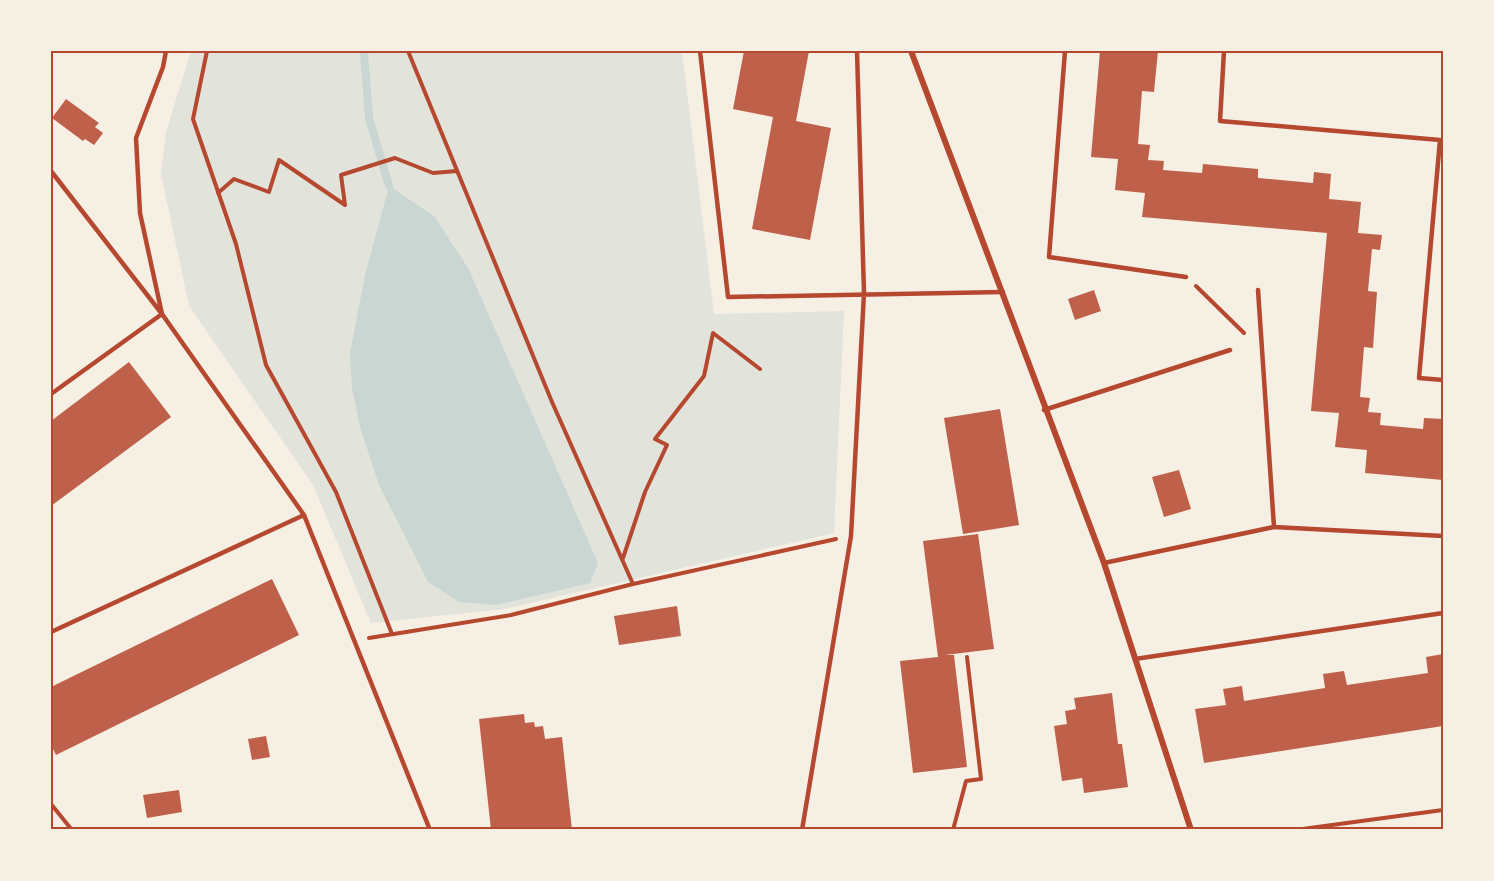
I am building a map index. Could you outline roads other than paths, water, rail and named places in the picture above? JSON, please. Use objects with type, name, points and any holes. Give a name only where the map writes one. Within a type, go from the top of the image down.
[{"type":"street","points":[[911,51],[1003,292],[1044,410],[1104,563],[1191,830]]},
{"type":"lane","points":[[162,314],[140,213],[136,138],[163,67],[165,51]]},
{"type":"lane","points":[[700,51],[728,297],[1003,292]]},
{"type":"lane","points":[[802,830],[850,536],[864,293],[857,51]]},
{"type":"lane","points":[[1065,51],[1049,257],[1186,277]]},
{"type":"lane","points":[[1224,51],[1220,121],[1440,140],[1419,378],[1443,380]]},
{"type":"lane","points":[[51,171],[162,314],[304,515],[430,830]]},
{"type":"lane","points":[[1258,290],[1274,527]]},
{"type":"lane","points":[[51,394],[162,314]]},
{"type":"lane","points":[[1044,410],[1230,350]]},
{"type":"lane","points":[[51,632],[304,515]]},
{"type":"lane","points":[[1104,563],[1274,527],[1443,536]]},
{"type":"lane","points":[[1135,659],[1443,613]]},
{"type":"waterway","points":[[364,51],[369,118],[389,186]]}]
